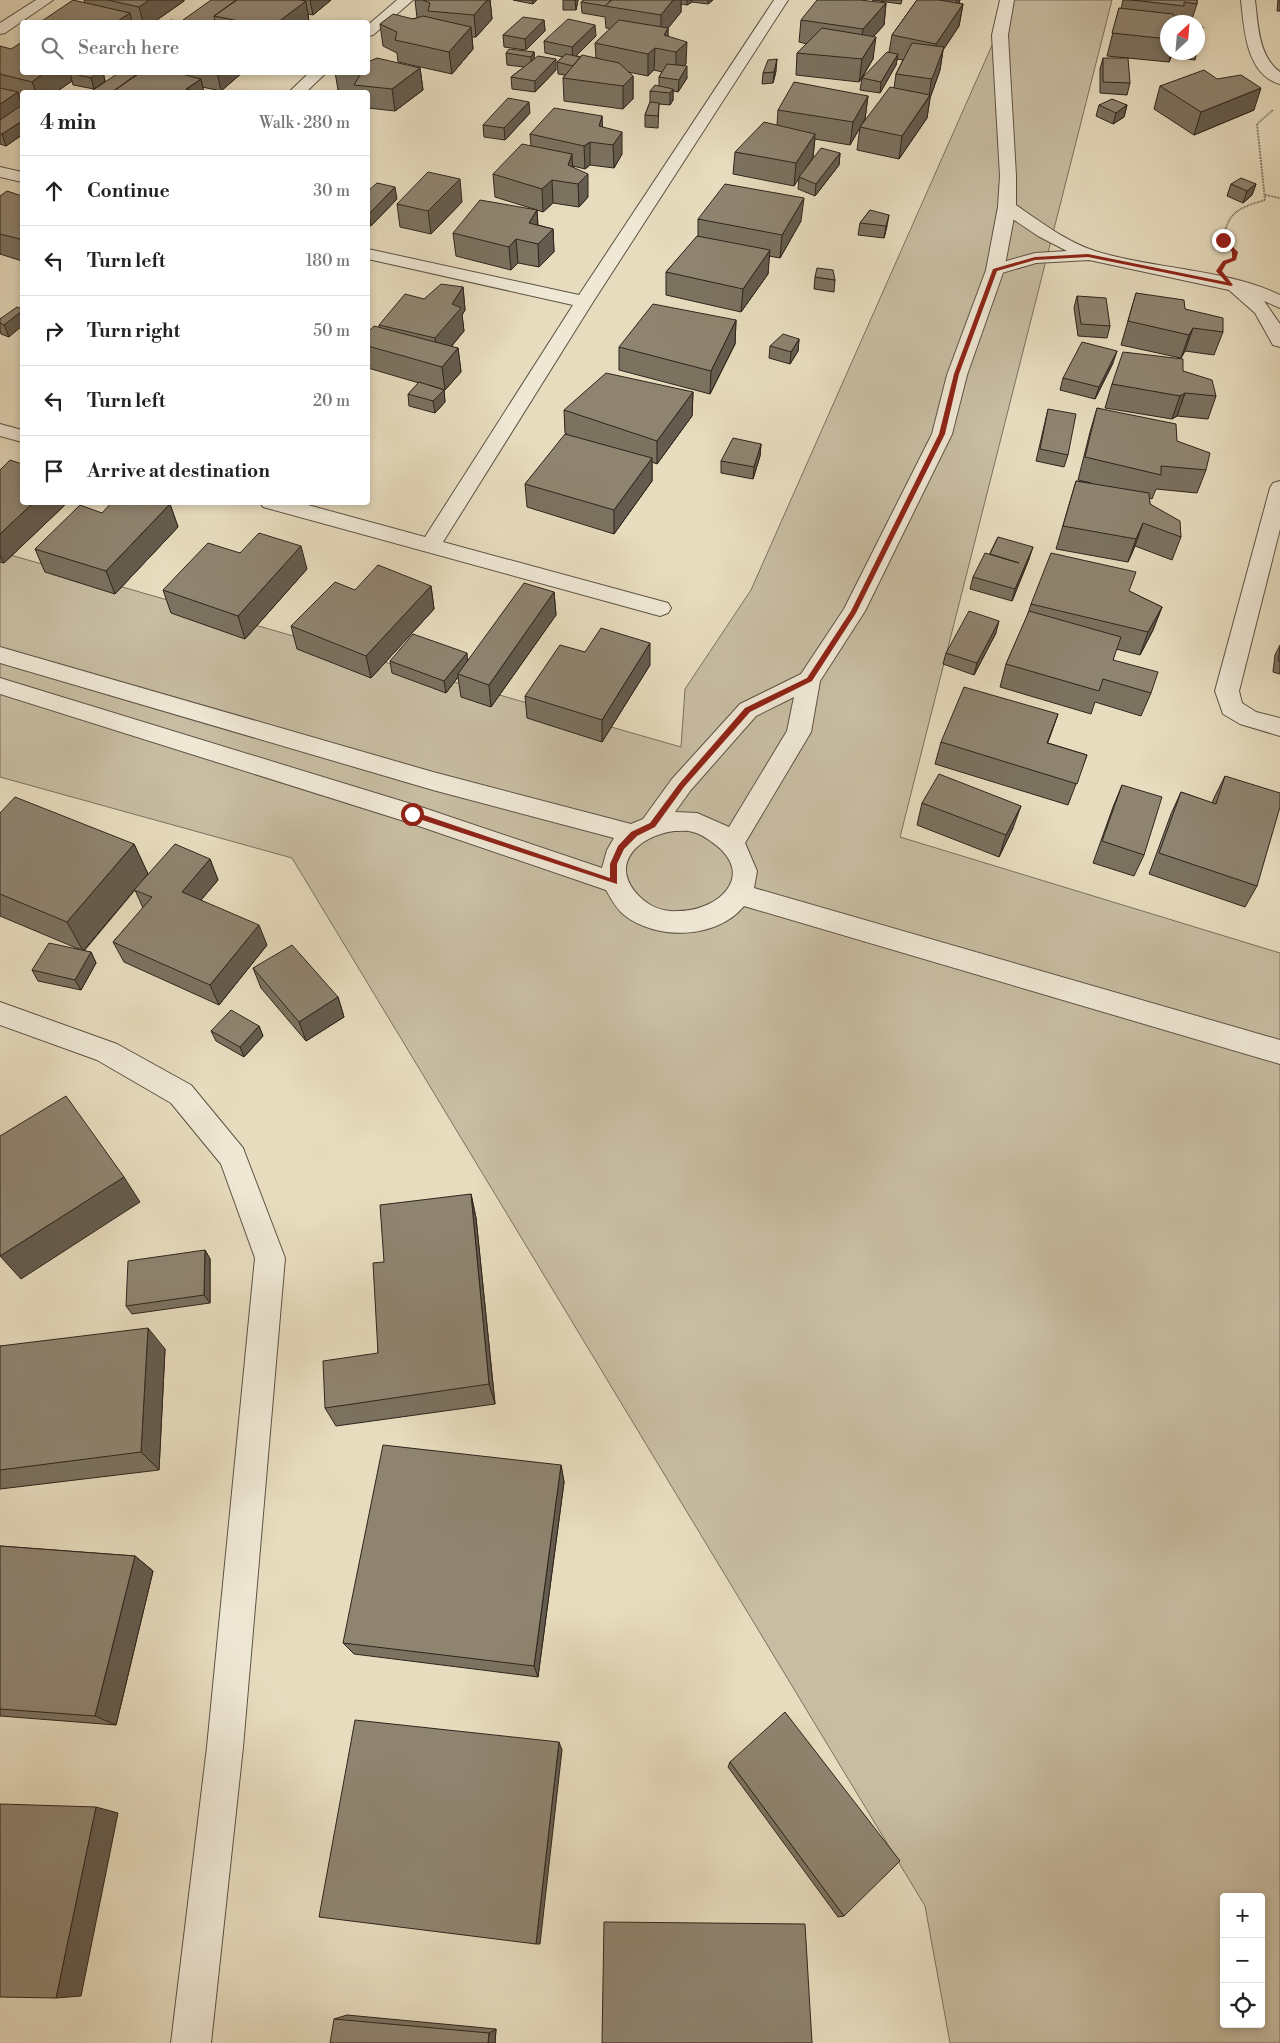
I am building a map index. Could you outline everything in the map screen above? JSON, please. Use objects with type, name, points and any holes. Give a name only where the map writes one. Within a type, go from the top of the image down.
[{"type":"street","points":[[0,30],[46,0]]},
{"type":"street","points":[[370,30],[406,0]]},
{"type":"street","points":[[430,546],[584,302],[781,0]]},
{"type":"street","points":[[732,843],[799,732],[809,680],[854,612],[942,434],[956,374],[995,270],[1008,207],[1000,35],[1007,0]]},
{"type":"street","points":[[1248,0],[1255,52],[1270,73],[1280,79]]},
{"type":"street","points":[[299,90],[317,75]]},
{"type":"street","points":[[0,172],[20,177]]},
{"type":"street","points":[[1008,207],[1044,232],[1088,255]]},
{"type":"street","points":[[370,254],[584,302]]},
{"type":"street","points":[[995,270],[1035,258],[1088,255],[1260,292],[1280,302]]},
{"type":"street","points":[[1231,285],[1254,301],[1263,311],[1280,341]]},
{"type":"street","points":[[0,430],[20,435]]},
{"type":"street","points":[[1280,488],[1227,691],[1232,708],[1248,718],[1280,727]]},
{"type":"street","points":[[281,505],[660,608]]},
{"type":"street","points":[[0,655],[423,778],[643,829],[674,821],[696,823],[716,831],[732,843],[742,859],[744,877],[739,894],[725,908],[712,915],[684,923],[660,920],[640,912],[623,899],[614,882],[614,864],[620,848],[643,829],[748,710],[809,680]]},
{"type":"street","points":[[0,686],[412,814],[614,882]]},
{"type":"street","points":[[739,894],[1280,1052]]},
{"type":"street","points":[[0,1013],[107,1052],[181,1094],[233,1158],[270,1258],[225,1747],[191,2043]]},
{"type":"path","points":[[1231,285],[1219,271],[1224,262],[1234,259],[1235,252],[1223,240],[1225,223],[1236,211],[1265,200],[1264,175],[1257,143],[1257,124],[1275,108]]},
{"type":"path","points":[[1265,195],[1280,198]]},
{"type":"shaded area","points":[[1012,0],[1112,0],[900,837],[1280,953],[1280,2043],[950,2043],[925,1906],[292,858],[0,777],[0,552],[681,747],[685,689],[751,590]]},
{"type":"building","points":[[73,0],[130,13],[119,20],[43,20]]},
{"type":"building","points":[[108,0],[149,0],[139,7]]},
{"type":"building","points":[[211,0],[236,0],[214,16],[215,20],[183,20]]},
{"type":"building","points":[[237,0],[306,1],[281,20],[234,20],[214,16]]},
{"type":"building","points":[[423,0],[487,0],[474,15],[428,11],[430,3]]},
{"type":"building","points":[[584,0],[611,0],[605,6],[581,2]]},
{"type":"building","points":[[612,0],[673,0],[661,15],[605,6]]},
{"type":"building","points":[[817,0],[860,0],[886,3],[863,29],[801,20]]},
{"type":"building","points":[[917,0],[939,0],[963,4],[936,44],[892,35]]},
{"type":"building","points":[[1132,0],[1197,0],[1197,4],[1184,2],[1184,6]]},
{"type":"building","points":[[1119,8],[1174,15],[1160,15],[1160,38],[1112,33]]},
{"type":"building","points":[[393,14],[413,19],[423,16],[471,27],[449,52],[395,40],[397,32],[380,24]]},
{"type":"building","points":[[523,17],[544,20],[525,39],[503,35]]},
{"type":"building","points":[[568,19],[595,25],[572,47],[544,41]]},
{"type":"building","points":[[619,20],[668,28],[664,35],[687,42],[676,52],[655,48],[648,54],[595,43]]},
{"type":"building","points":[[822,28],[876,37],[862,59],[797,53]]},
{"type":"building","points":[[20,43],[20,75],[41,75],[32,82],[0,74],[0,46],[11,49]]},
{"type":"building","points":[[912,43],[944,47],[932,79],[896,74]]},
{"type":"building","points":[[509,49],[534,52],[531,57],[506,53]]},
{"type":"building","points":[[887,52],[898,54],[881,82],[862,78]]},
{"type":"building","points":[[566,54],[580,57],[573,66],[557,62]]},
{"type":"building","points":[[582,55],[619,63],[633,76],[623,86],[563,78]]},
{"type":"building","points":[[538,56],[556,59],[535,81],[511,77]]},
{"type":"building","points":[[377,58],[420,68],[392,89],[354,85],[360,75],[370,75],[370,61]]},
{"type":"building","points":[[1103,58],[1128,58],[1130,83],[1103,82]]},
{"type":"building","points":[[777,59],[774,72],[763,73],[768,60]]},
{"type":"building","points":[[667,64],[687,66],[679,80],[659,77]]},
{"type":"building","points":[[1204,70],[1217,79],[1241,75],[1261,88],[1201,112],[1160,86]]},
{"type":"building","points":[[78,75],[94,75],[91,78]]},
{"type":"building","points":[[116,75],[137,75],[115,90],[93,90]]},
{"type":"building","points":[[136,75],[186,75],[201,79],[186,89],[190,90],[115,90]]},
{"type":"building","points":[[794,82],[868,96],[853,122],[778,110]]},
{"type":"building","points":[[655,85],[673,89],[670,93],[650,91]]},
{"type":"building","points":[[890,87],[930,95],[902,136],[860,127]]},
{"type":"building","points":[[0,88],[18,92],[0,104]]},
{"type":"building","points":[[508,98],[529,102],[504,128],[483,125]]},
{"type":"building","points":[[1112,99],[1127,105],[1116,113],[1099,105]]},
{"type":"building","points":[[650,102],[659,103],[658,116],[645,115]]},
{"type":"building","points":[[20,106],[20,122],[2,134],[0,133],[0,120]]},
{"type":"building","points":[[554,108],[602,116],[599,126],[622,132],[613,145],[590,142],[584,146],[530,134]]},
{"type":"building","points":[[764,122],[815,134],[796,163],[735,152]]},
{"type":"building","points":[[522,144],[572,154],[568,165],[588,174],[578,184],[552,180],[542,189],[493,174]]},
{"type":"building","points":[[821,148],[840,153],[816,184],[799,177]]},
{"type":"building","points":[[428,172],[460,179],[428,211],[397,204]]},
{"type":"building","points":[[1241,178],[1256,184],[1247,191],[1231,184]]},
{"type":"building","points":[[377,183],[395,187],[370,213],[370,189]]},
{"type":"building","points":[[725,184],[804,198],[782,235],[698,219]]},
{"type":"building","points":[[7,191],[20,195],[20,239],[0,234],[0,196]]},
{"type":"building","points":[[480,200],[537,210],[529,223],[553,229],[538,244],[516,239],[509,247],[453,233]]},
{"type":"building","points":[[870,210],[889,215],[886,226],[860,223]]},
{"type":"building","points":[[697,236],[770,250],[743,289],[666,272]]},
{"type":"building","points":[[817,268],[833,270],[835,280],[815,277]]},
{"type":"building","points":[[441,284],[463,287],[452,304],[461,308],[435,338],[379,325],[405,294],[424,299]]},
{"type":"building","points":[[1136,293],[1184,300],[1185,309],[1223,318],[1223,332],[1193,328],[1189,335],[1128,321]]},
{"type":"building","points":[[1077,296],[1106,298],[1110,326],[1081,324]]},
{"type":"building","points":[[653,304],[736,320],[711,371],[619,347]]},
{"type":"building","points":[[17,307],[20,308],[20,313],[4,325],[0,323],[0,319]]},
{"type":"building","points":[[374,326],[458,348],[442,367],[370,347],[370,330]]},
{"type":"building","points":[[783,334],[799,339],[791,352],[770,346]]},
{"type":"building","points":[[1082,342],[1117,351],[1099,387],[1063,378]]},
{"type":"building","points":[[1123,352],[1183,359],[1183,371],[1212,380],[1216,396],[1185,393],[1180,396],[1112,384]]},
{"type":"building","points":[[606,373],[693,392],[657,441],[564,410]]},
{"type":"building","points":[[419,382],[444,390],[433,401],[408,394]]},
{"type":"building","points":[[1097,408],[1176,424],[1177,441],[1210,453],[1206,470],[1161,466],[1161,475],[1085,457]]},
{"type":"building","points":[[1048,409],[1076,414],[1068,455],[1040,449]]},
{"type":"building","points":[[565,434],[652,458],[614,510],[525,484]]},
{"type":"building","points":[[733,438],[761,444],[754,467],[721,461]]},
{"type":"building","points":[[10,460],[20,463],[20,505],[31,505],[0,534],[0,470]]},
{"type":"building","points":[[1076,481],[1149,493],[1150,504],[1180,521],[1181,537],[1143,523],[1136,539],[1063,526]]},
{"type":"building","points":[[80,505],[102,513],[109,505],[169,505],[106,571],[35,549]]},
{"type":"building","points":[[259,533],[301,546],[238,616],[163,590],[208,543],[240,553]]},
{"type":"building","points":[[998,537],[1033,547],[1015,589],[973,577],[985,553],[1019,563],[990,554]]},
{"type":"building","points":[[1051,553],[1136,572],[1129,591],[1162,607],[1148,632],[1031,604]]},
{"type":"building","points":[[378,565],[431,586],[366,656],[291,626],[335,582],[355,590]]},
{"type":"building","points":[[524,583],[554,592],[489,685],[458,674]]},
{"type":"building","points":[[969,611],[999,621],[977,663],[946,653]]},
{"type":"building","points":[[1029,611],[1121,637],[1113,660],[1158,672],[1151,693],[1103,679],[1099,691],[1006,664]]},
{"type":"building","points":[[601,628],[650,643],[602,720],[525,696],[560,645],[585,652]]},
{"type":"building","points":[[413,634],[467,653],[444,681],[390,661]]},
{"type":"building","points":[[964,687],[1058,714],[1047,743],[1087,755],[1077,784],[941,742]]},
{"type":"building","points":[[939,774],[1021,806],[1006,835],[922,803]]},
{"type":"building","points":[[1225,776],[1280,793],[1280,807],[1257,886],[1159,853],[1181,792],[1216,804]]},
{"type":"building","points":[[1122,785],[1162,797],[1144,855],[1102,841]]},
{"type":"building","points":[[15,797],[134,844],[67,922],[0,894],[0,813]]},
{"type":"building","points":[[175,844],[210,859],[182,892],[259,925],[210,985],[113,942],[152,897],[134,890]]},
{"type":"building","points":[[49,943],[91,952],[75,980],[32,970]]},
{"type":"building","points":[[292,945],[338,997],[299,1022],[253,968]]},
{"type":"building","points":[[231,1010],[259,1026],[240,1047],[211,1031]]},
{"type":"building","points":[[66,1096],[124,1177],[0,1256],[0,1136]]},
{"type":"building","points":[[471,1194],[489,1384],[325,1408],[323,1361],[378,1353],[373,1263],[384,1262],[380,1205]]},
{"type":"building","points":[[205,1250],[204,1295],[126,1306],[128,1261]]},
{"type":"building","points":[[148,1328],[141,1452],[0,1470],[0,1346]]},
{"type":"building","points":[[383,1445],[561,1465],[534,1666],[343,1643]]},
{"type":"building","points":[[0,1546],[135,1556],[95,1716],[0,1709]]},
{"type":"building","points":[[785,1712],[900,1861],[844,1916],[730,1762]]},
{"type":"building","points":[[355,1720],[559,1742],[536,1944],[319,1917]]},
{"type":"building","points":[[0,1804],[96,1807],[56,1998],[0,1997]]},
{"type":"building","points":[[604,1922],[805,1924],[812,2043],[602,2043]]},
{"type":"building","points":[[334,2019],[489,2033],[488,2043],[330,2043]]},
{"type":"route","points":[[412,814],[614,882],[614,864],[620,848],[634,834],[652,825],[682,786],[748,710],[809,680],[854,612],[942,434],[956,374],[995,270],[1035,258],[1088,255],[1231,285],[1219,271],[1224,262],[1234,259],[1235,252],[1223,240]]}]
